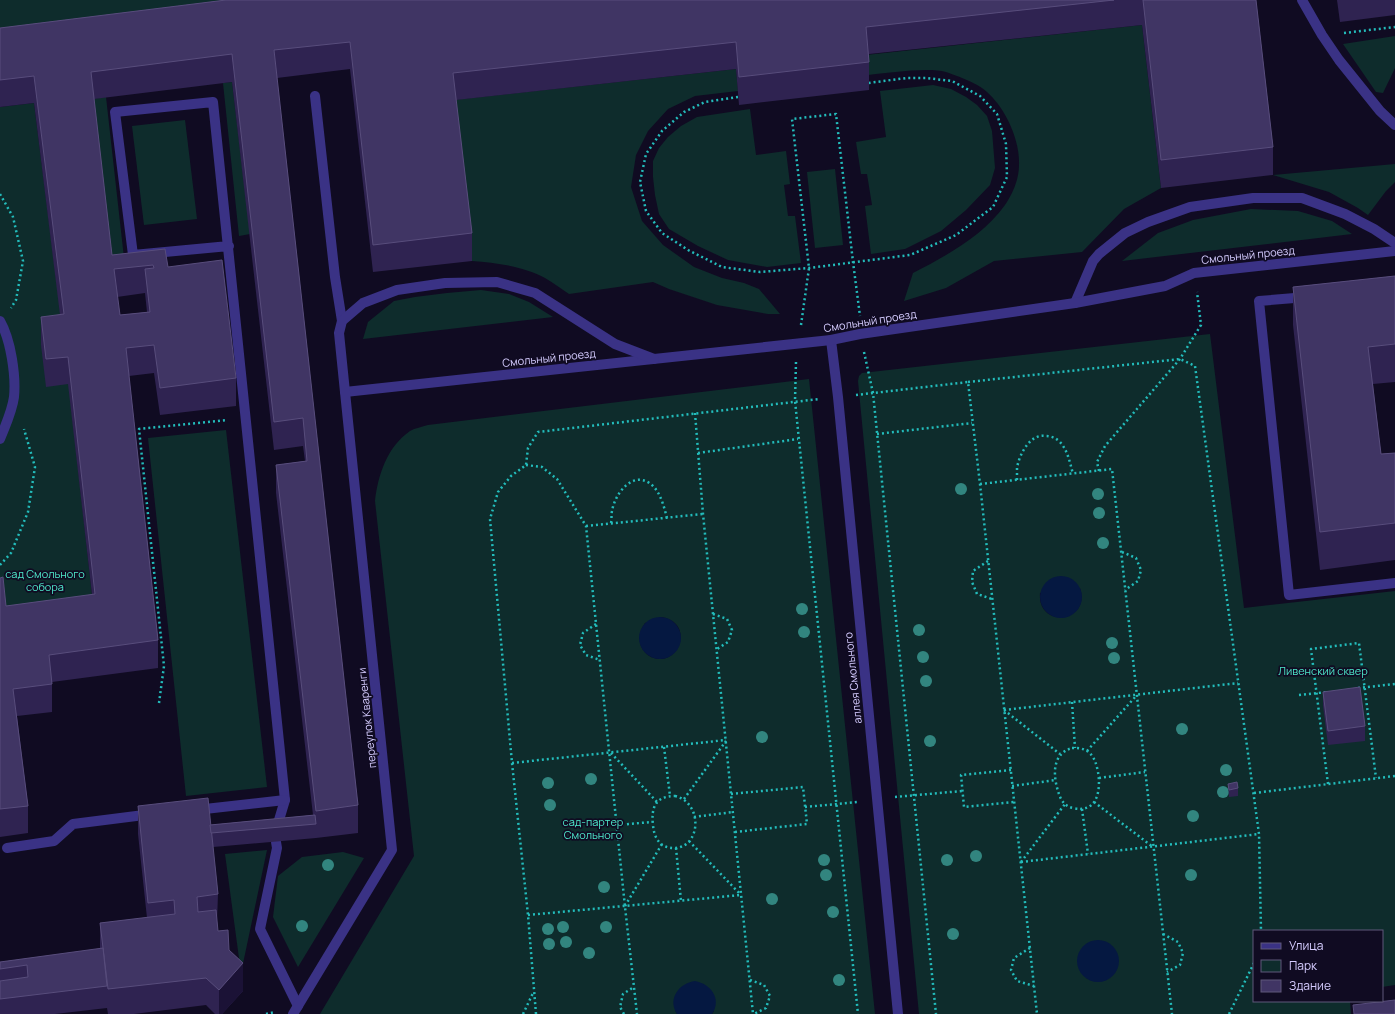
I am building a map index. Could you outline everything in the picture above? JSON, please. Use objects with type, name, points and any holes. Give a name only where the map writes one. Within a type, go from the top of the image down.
[{"type":"street","points":[[1302,0],[1322,35],[1380,111],[1395,125]]},
{"type":"street","name":"переулок Кваренги","points":[[296,1010],[392,850],[344,392],[339,333],[342,321],[335,277],[315,96]]},
{"type":"street","points":[[229,246],[133,255],[115,112],[213,102],[229,246],[285,800],[276,838],[277,848],[260,929],[296,1010]]},
{"type":"street","points":[[1075,303],[1093,261],[1099,254],[1125,233],[1148,222],[1190,207],[1253,198],[1302,198],[1345,214],[1374,229],[1395,243]]},
{"type":"street","name":"Смольный проезд","points":[[344,392],[831,340],[860,334],[1075,303],[1164,286],[1194,273],[1395,251]]},
{"type":"street","points":[[342,321],[363,303],[397,290],[444,283],[497,282],[535,293],[615,344],[654,359]]},
{"type":"street","points":[[1320,295],[1259,302],[1289,595],[1395,583]]},
{"type":"street","points":[[0,439],[14,398],[13,369],[7,339],[1,322]]},
{"type":"street","name":"аллея Смольного","points":[[831,340],[838,397],[898,1014]]},
{"type":"street","points":[[186,811],[285,800]]},
{"type":"street","points":[[7,848],[54,841],[73,824],[163,813]]},
{"type":"path","points":[[1322,35],[1395,27]]},
{"type":"path","points":[[738,97],[705,102],[684,112],[662,131],[646,154],[640,182],[646,211],[662,233],[688,250],[722,266],[760,272],[809,268],[910,255],[956,235],[993,207],[1007,178],[1006,144],[997,114],[980,96],[952,81],[926,78],[907,78],[868,83]]},
{"type":"path","points":[[802,321],[809,268],[792,119],[836,114],[860,315]]},
{"type":"path","points":[[0,194],[13,216],[23,261],[16,300],[1,322]]},
{"type":"path","points":[[1099,471],[1097,462],[1105,446],[1180,359],[1201,325],[1194,273]]},
{"type":"path","points":[[936,1014],[873,393],[1180,359],[1195,366],[1259,834],[1261,930]]},
{"type":"path","points":[[968,382],[1037,1014]]},
{"type":"path","points":[[526,465],[528,448],[538,432],[794,401],[858,1014]]},
{"type":"path","points":[[694,413],[741,895],[750,980],[754,1014],[766,1008],[770,996],[764,985],[750,980]]},
{"type":"path","points":[[0,565],[11,553],[28,512],[35,467],[25,430],[9,415]]},
{"type":"path","points":[[159,703],[164,666],[139,430],[246,418]]},
{"type":"path","points":[[877,434],[972,423]]},
{"type":"path","points":[[1017,480],[1018,466],[1023,451],[1032,439],[1042,435],[1051,436],[1059,441],[1067,452],[1073,474]]},
{"type":"path","points":[[698,453],[798,439]]},
{"type":"path","points":[[536,1014],[490,519],[498,492],[511,476],[526,465],[542,467],[557,479],[586,526],[637,1014]]},
{"type":"path","points":[[980,484],[1112,469],[1172,1014]]},
{"type":"path","points":[[612,523],[612,511],[617,496],[627,484],[636,480],[645,481],[653,486],[661,497],[667,518]]},
{"type":"path","points":[[586,526],[703,514]]},
{"type":"path","points":[[1121,552],[1136,558],[1142,570],[1138,581],[1125,590]]},
{"type":"path","points":[[988,561],[973,571],[972,582],[977,594],[992,599]]},
{"type":"path","points":[[713,614],[727,619],[732,630],[728,642],[717,649]]},
{"type":"path","points":[[596,624],[583,633],[580,645],[586,656],[600,660]]},
{"type":"path","points":[[1328,784],[1311,648],[1359,643],[1376,778]]},
{"type":"path","points":[[1004,710],[1238,683]]},
{"type":"path","points":[[1351,689],[1395,684]]},
{"type":"path","points":[[1299,695],[1330,691]]},
{"type":"path","points":[[1087,751],[1136,695]]},
{"type":"path","points":[[1072,702],[1075,748]]},
{"type":"path","points":[[1004,710],[1060,754]]},
{"type":"path","points":[[512,763],[726,740]]},
{"type":"path","points":[[684,799],[726,740]]},
{"type":"path","points":[[664,747],[670,796]]},
{"type":"path","points":[[1075,748],[1087,751],[1095,760],[1099,778],[1099,792],[1094,802],[1082,809],[1073,808],[1065,804],[1059,795],[1056,780],[1056,762],[1060,754],[1066,750],[1075,748]]},
{"type":"path","points":[[610,753],[657,802]]},
{"type":"path","points":[[1010,770],[961,775],[962,791],[964,807],[1014,802]]},
{"type":"path","points":[[1099,778],[1145,772]]},
{"type":"path","points":[[1254,793],[1395,776]]},
{"type":"path","points":[[1012,786],[1056,780]]},
{"type":"path","points":[[731,794],[803,787],[807,824],[735,832]]},
{"type":"path","points":[[894,798],[962,791]]},
{"type":"path","points":[[670,796],[684,799],[690,805],[694,817],[694,831],[689,842],[676,848],[671,848],[662,844],[655,837],[652,822],[652,811],[657,802],[670,796]]},
{"type":"path","points":[[805,807],[851,802]]},
{"type":"path","points":[[1094,802],[1154,847]]},
{"type":"path","points":[[1021,862],[1065,804]]},
{"type":"path","points":[[1082,809],[1088,854]]},
{"type":"path","points":[[694,817],[733,812]]},
{"type":"path","points":[[617,826],[652,822]]},
{"type":"path","points":[[1021,862],[1259,834]]},
{"type":"path","points":[[689,842],[741,895]]},
{"type":"path","points":[[625,906],[662,844]]},
{"type":"path","points":[[676,848],[680,901]]},
{"type":"path","points":[[528,915],[741,895]]},
{"type":"path","points":[[1163,934],[1178,942],[1183,953],[1180,965],[1167,972]]},
{"type":"path","points":[[1030,948],[1014,958],[1011,970],[1017,981],[1034,986]]},
{"type":"path","points":[[1229,1014],[1253,964]]},
{"type":"path","points":[[624,1014],[620,1007],[622,994],[634,987]]},
{"type":"path","points":[[523,1014],[533,992]]},
{"type":"green space","points":[[0,0],[397,0],[0,56]]},
{"type":"green space","points":[[1142,25],[1161,188],[1124,209],[1082,252],[994,261],[946,288],[904,301],[913,273],[938,260],[975,236],[1005,205],[1011,196],[1017,181],[1019,155],[1014,135],[1006,116],[994,99],[974,83],[946,72],[929,70],[868,75],[866,55]]},
{"type":"green space","points":[[1395,36],[1395,68],[1383,93],[1376,92],[1343,44]]},
{"type":"green space","points":[[736,69],[738,91],[695,96],[668,109],[648,131],[636,155],[631,187],[642,221],[663,245],[694,267],[722,278],[744,283],[759,289],[780,314],[768,314],[717,305],[653,282],[569,294],[537,274],[500,264],[472,261],[453,100]]},
{"type":"green space","points":[[232,82],[250,234],[239,236],[223,83]]},
{"type":"green space","points":[[933,85],[951,89],[966,97],[977,105],[987,116],[992,131],[995,168],[990,185],[966,210],[941,231],[905,249],[871,254],[865,206],[872,205],[867,174],[861,174],[856,142],[886,137],[880,91]]},
{"type":"green space","points":[[106,97],[125,267],[110,268],[91,99]]},
{"type":"green space","name":"сад Смольного собора","points":[[34,103],[64,342],[95,622],[0,605],[0,107]]},
{"type":"green space","points":[[750,109],[756,155],[786,151],[790,184],[784,185],[788,216],[795,216],[801,263],[767,267],[728,260],[698,246],[669,229],[659,214],[655,195],[653,161],[659,148],[668,137],[681,126],[697,117]]},
{"type":"green space","points":[[185,120],[197,219],[144,225],[132,126]]},
{"type":"green space","points":[[1395,164],[1395,182],[1386,191],[1368,215],[1329,192],[1273,175]]},
{"type":"green space","points":[[835,169],[843,245],[815,248],[807,172]]},
{"type":"green space","points":[[1251,209],[1298,211],[1332,221],[1352,234],[1122,261],[1158,233],[1193,220]]},
{"type":"green space","points":[[481,290],[509,294],[529,302],[553,317],[363,339],[368,322],[394,301],[415,297]]},
{"type":"green space","name":"Ливенский сквер","points":[[1210,334],[1244,608],[1395,591],[1395,985],[1383,987],[1383,930],[1253,930],[1253,1002],[1350,1002],[1351,1014],[919,1014],[858,381],[859,376],[862,373]],"holes":[[[1080,588],[1081,600],[1078,609],[1071,614],[1063,617],[1054,616],[1047,612],[1041,605],[1040,593]],[[1117,969],[1108,979],[1100,981],[1086,978]]]},
{"type":"green space","name":"сад-партер Смольного","points":[[809,379],[875,1014],[712,1014],[714,1011],[675,1010],[677,1014],[320,1014],[414,856],[375,501],[381,472],[395,445],[410,431],[428,425]],"holes":[[[661,617],[672,621],[678,627],[681,635],[680,643],[676,651],[669,657],[661,659],[651,657],[644,651],[640,643],[640,634],[643,626],[645,623]]]},
{"type":"green space","points":[[226,430],[267,787],[186,796],[148,438]]},
{"type":"green space","points":[[267,850],[241,973],[225,854]]},
{"type":"green space","points":[[343,852],[364,858],[298,967],[273,917],[278,876],[302,857]]},
{"type":"water","points":[[1057,576],[1065,576],[1073,579],[1079,585],[1082,597],[1079,609],[1073,615],[1065,618],[1057,618],[1049,615],[1043,609],[1040,601],[1040,593],[1043,585],[1049,579]]},
{"type":"water","points":[[656,617],[664,617],[675,623],[681,634],[681,642],[675,653],[664,659],[656,659],[645,653],[639,642],[639,634],[645,623]]},
{"type":"water","points":[[1094,940],[1102,940],[1113,946],[1119,957],[1119,965],[1113,976],[1102,982],[1094,982],[1083,976],[1077,965],[1077,957],[1083,946]]},
{"type":"water","points":[[695,981],[706,985],[713,993],[716,1003],[712,1014],[677,1014],[673,1003],[676,993],[684,985]]},
{"type":"building","points":[[226,0],[1114,0],[866,27],[869,62],[739,77],[736,42],[453,73],[472,233],[373,245],[350,42],[274,50],[358,805],[316,811],[276,465],[307,461],[303,418],[274,422],[232,54],[91,72],[112,255],[165,249],[168,267],[222,260],[236,378],[160,388],[154,345],[126,348],[158,640],[49,655],[52,684],[13,689],[28,806],[0,809],[0,578],[3,577],[6,606],[95,594],[68,357],[46,359],[41,317],[64,314],[34,76],[0,80],[0,28]],"holes":[[[153,265],[154,268],[145,269],[150,312],[120,315],[114,269]]]},
{"type":"building","points":[[1143,0],[1256,0],[1273,147],[1161,160]]},
{"type":"building","points":[[1395,276],[1395,344],[1368,347],[1381,454],[1395,453],[1395,523],[1320,532],[1293,287]]},
{"type":"building","points":[[1360,687],[1365,726],[1328,731],[1323,692]]},
{"type":"building","points":[[1237,782],[1238,788],[1229,790],[1228,784]]},
{"type":"building","points":[[208,798],[218,894],[197,897],[198,912],[216,910],[218,931],[228,930],[229,950],[243,963],[219,990],[206,978],[108,989],[100,923],[175,914],[174,900],[148,903],[138,806]]},
{"type":"building","points":[[315,815],[316,824],[211,833],[210,825]]},
{"type":"building","points":[[103,948],[107,986],[0,999],[0,981],[28,977],[27,965],[0,969],[0,962]]},
{"type":"building","points":[[1395,1000],[1395,1014],[1354,1014],[1353,1005]]}]
